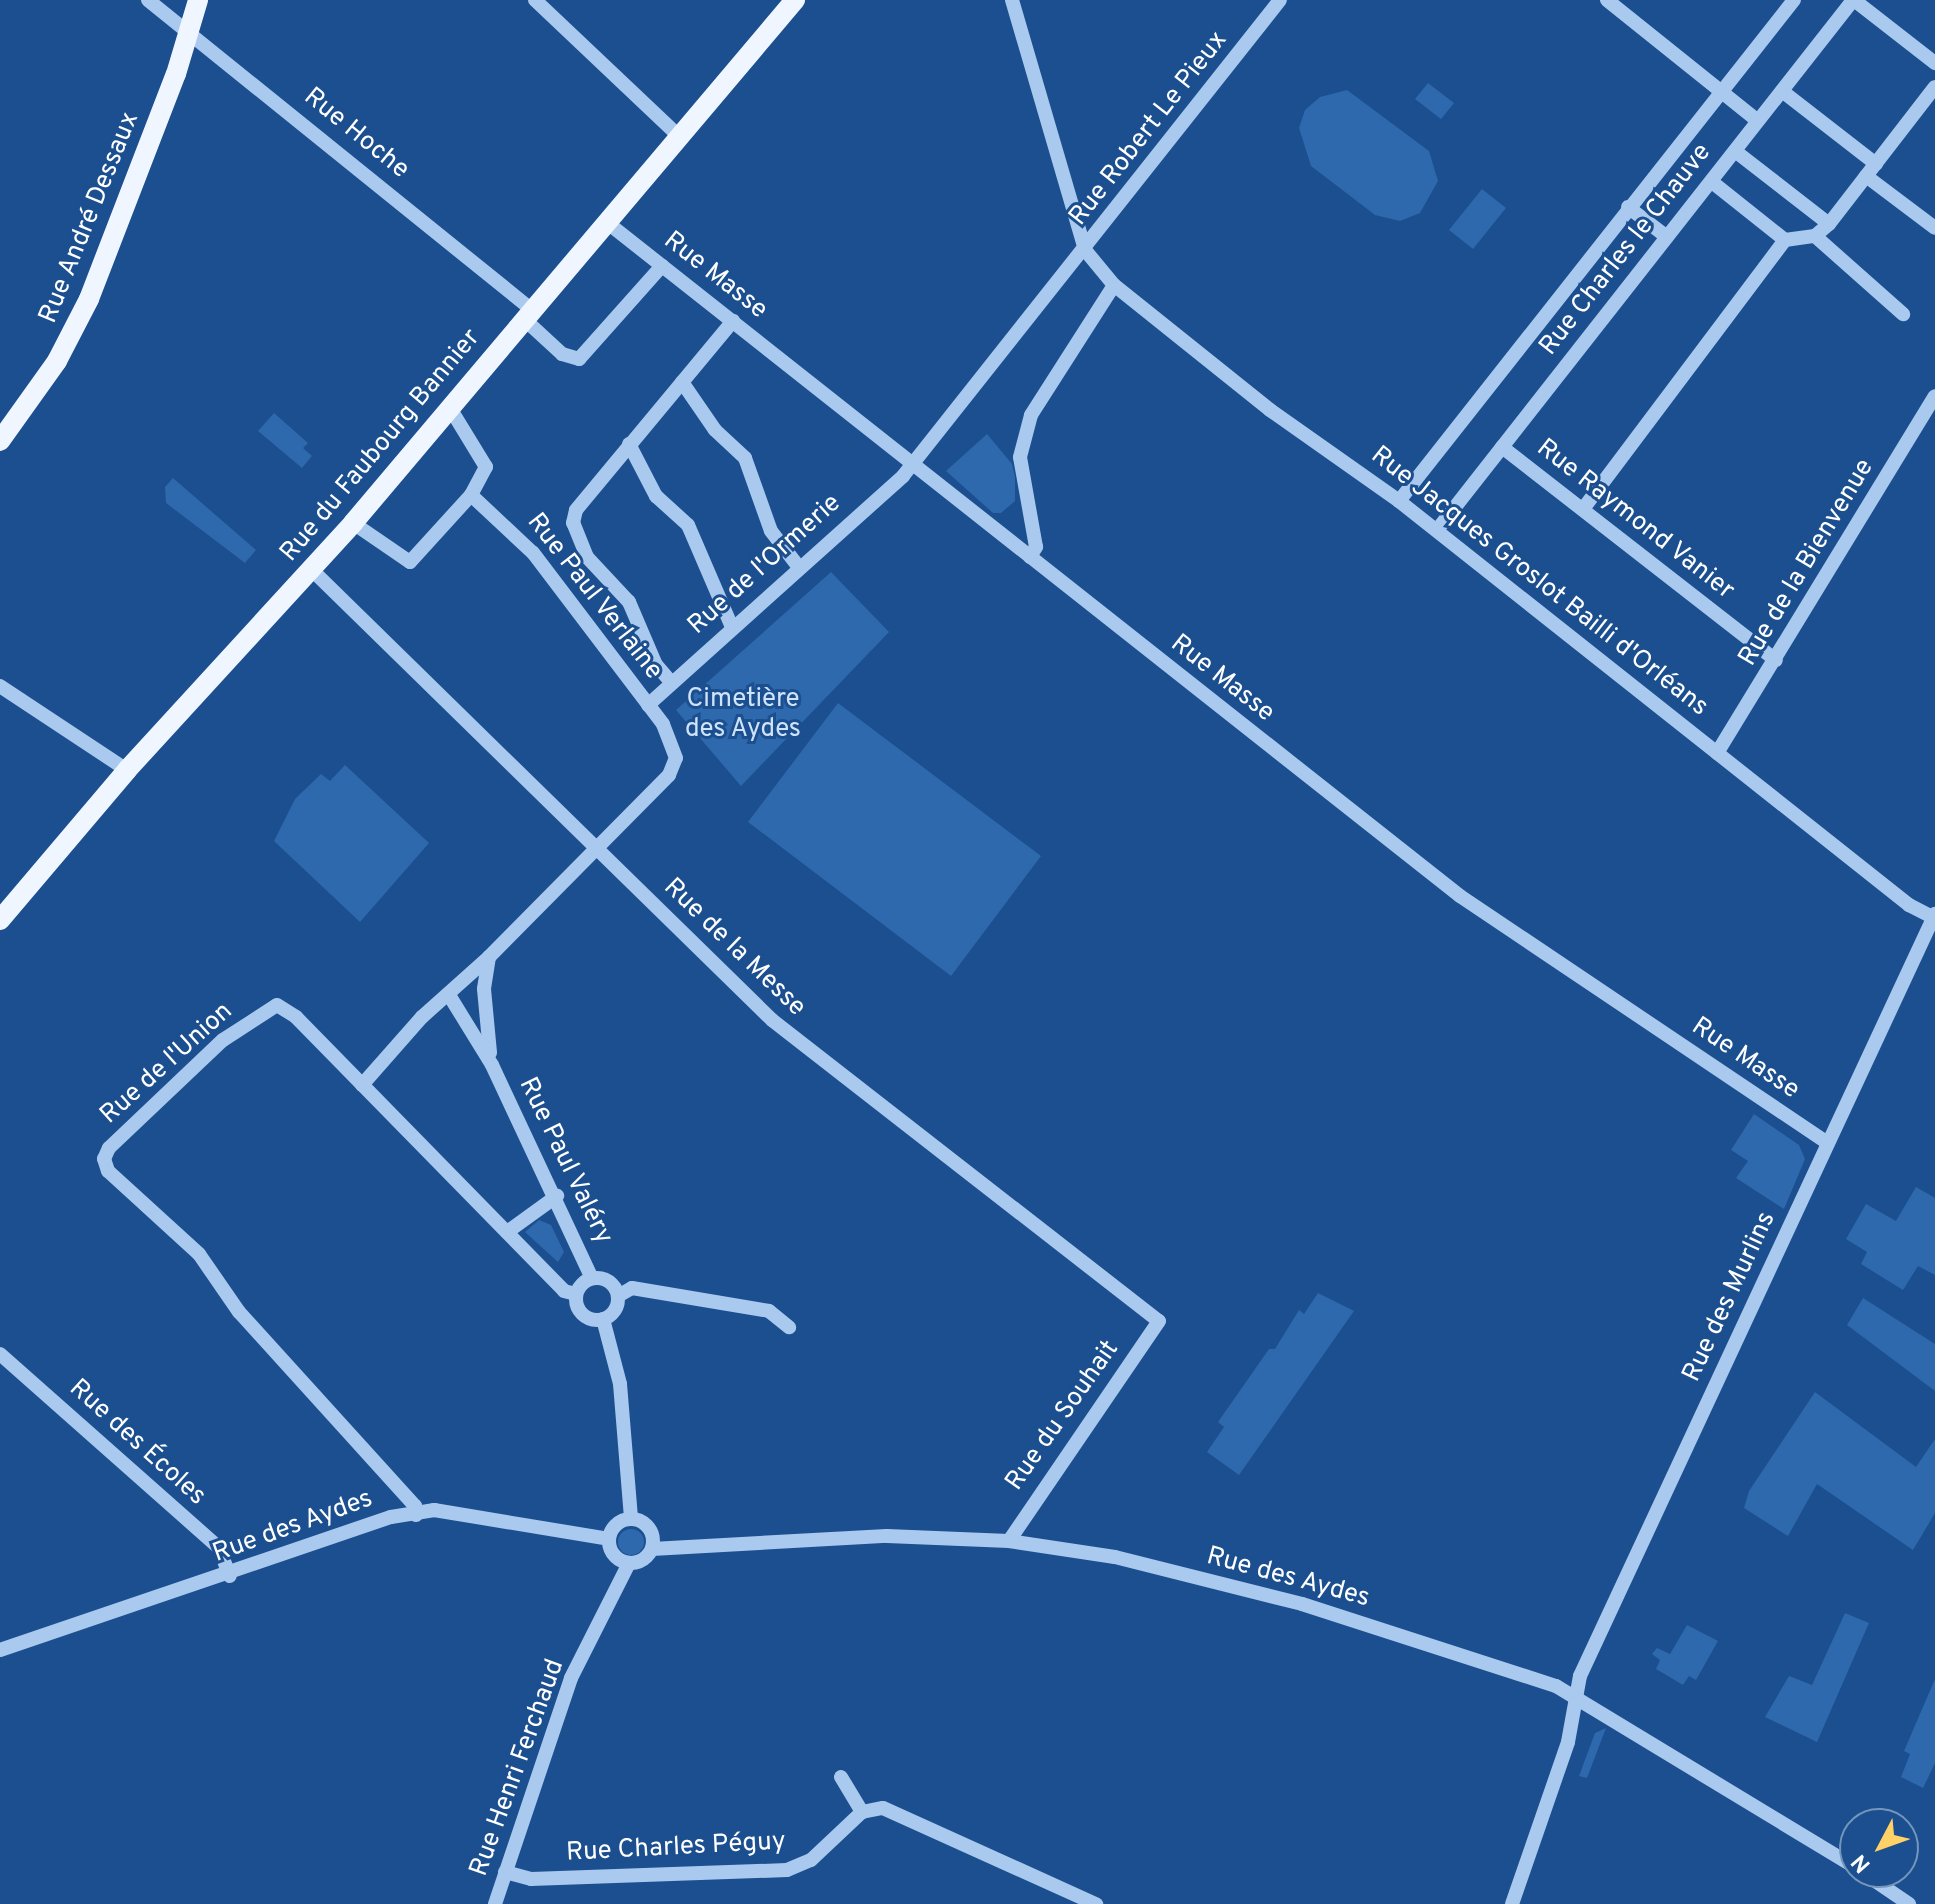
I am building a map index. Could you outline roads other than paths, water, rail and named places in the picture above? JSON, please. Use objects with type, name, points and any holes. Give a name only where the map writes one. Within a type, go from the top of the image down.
[{"type":"main road","name":"Rue André Dessaux","points":[[0,441],[57,361],[89,299],[176,74],[198,0]]},
{"type":"main road","name":"Rue du Faubourg Bannier","points":[[0,920],[127,770],[353,523],[527,313],[609,224],[795,0]]},
{"type":"street","name":"Rue Hoche","points":[[148,0],[189,30],[527,313],[562,354],[579,359],[662,266]]},
{"type":"street","points":[[535,0],[679,136]]},
{"type":"street","points":[[1012,0],[1085,250]]},
{"type":"street","name":"Rue Robert Le Pieux","points":[[914,462],[1280,0]]},
{"type":"street","points":[[1607,0],[1758,121]]},
{"type":"street","name":"Rue Charles le Chauve","points":[[1399,501],[1719,90],[1794,0]]},
{"type":"street","points":[[1854,0],[1935,63]]},
{"type":"street","name":"Rue Charles le Chauve","points":[[1437,530],[1854,0]]},
{"type":"street","points":[[1583,509],[1785,240],[1815,236],[1829,224],[1935,87]]},
{"type":"street","points":[[1782,91],[1876,164]]},
{"type":"street","points":[[1735,151],[1829,224]]},
{"type":"street","points":[[1866,176],[1935,228]]},
{"type":"street","points":[[1712,182],[1785,240]]},
{"type":"street","points":[[1628,207],[1667,237]]},
{"type":"street","name":"Rue Masse","points":[[609,224],[1460,896],[1827,1143]]},
{"type":"street","points":[[1815,236],[1903,314]]},
{"type":"street","name":"Rue Jacques Groslot Bailli d'Orléans","points":[[1085,250],[1114,285],[1270,410],[1437,530],[1909,905],[1934,916]]},
{"type":"street","points":[[1030,557],[1036,547],[1020,457],[1031,415],[1114,285]]},
{"type":"street","points":[[671,682],[656,665],[629,602],[587,557],[575,537],[576,510],[733,321]]},
{"type":"street","points":[[682,382],[715,430],[745,458],[771,531],[798,566]]},
{"type":"street","name":"Rue de la Bienvenue","points":[[1717,753],[1935,396]]},
{"type":"street","points":[[353,523],[410,562],[471,495],[486,467],[450,408]]},
{"type":"street","points":[[629,444],[656,496],[688,525],[732,627]]},
{"type":"street","name":"Rue Raymond Vanier","points":[[1502,447],[1776,660]]},
{"type":"street","name":"Rue de l'Ormerie","points":[[648,705],[914,462]]},
{"type":"street","name":"Rue Paul Verlaine","points":[[471,495],[514,530],[673,742],[676,758],[669,775],[597,849]]},
{"type":"street","name":"Rue de la Messe","points":[[311,569],[772,1020],[1159,1321]]},
{"type":"street","points":[[0,686],[127,770]]},
{"type":"street","points":[[362,1085],[422,1017],[489,957],[597,849]]},
{"type":"street","name":"Rue des Murlins","points":[[1512,1904],[1568,1742],[1580,1676],[1934,916]]},
{"type":"street","name":"Rue Paul Valéry","points":[[489,957],[484,1013],[492,1065]]},
{"type":"street","name":"Rue Paul Valéry","points":[[449,995],[492,1065],[557,1196],[592,1278]]},
{"type":"street","name":"Rue de l'Union","points":[[416,1515],[415,1506],[239,1312],[199,1254],[108,1171],[104,1159],[109,1148],[223,1040],[277,1005],[296,1017],[564,1291],[575,1294]]},
{"type":"street","points":[[507,1232],[557,1196]]},
{"type":"street","points":[[618,1296],[611,1283],[592,1278],[575,1294],[584,1317],[603,1319],[613,1313],[618,1296],[632,1288],[769,1311],[789,1327]]},
{"type":"street","points":[[603,1319],[620,1384],[631,1519]]},
{"type":"street","name":"Rue du Souhait","points":[[1009,1541],[1159,1321]]},
{"type":"street","name":"Rue des Écoles","points":[[0,1354],[219,1548],[230,1576]]},
{"type":"street","name":"Rue des Aydes","points":[[0,1650],[230,1576],[391,1517],[434,1510],[609,1539]]},
{"type":"street","points":[[631,1519],[649,1528],[652,1549],[643,1560],[629,1563],[614,1555],[609,1539],[614,1527],[631,1519]]},
{"type":"street","name":"Rue des Aydes","points":[[652,1549],[887,1536],[1009,1541],[1115,1557],[1302,1604],[1541,1680],[1839,1858]]},
{"type":"street","name":"Rue Henri Ferchaud","points":[[495,1904],[571,1678],[629,1563]]},
{"type":"street","points":[[841,1777],[862,1812],[883,1808],[898,1812],[1096,1904]]},
{"type":"street","name":"Rue Charles Péguy","points":[[505,1872],[531,1879],[787,1870],[820,1854],[862,1812]]},
{"type":"street","points":[[1887,1898],[1909,1904]]},
{"type":"park label","name":"Cimetière des Aydes","points":[[743,715]]}]
